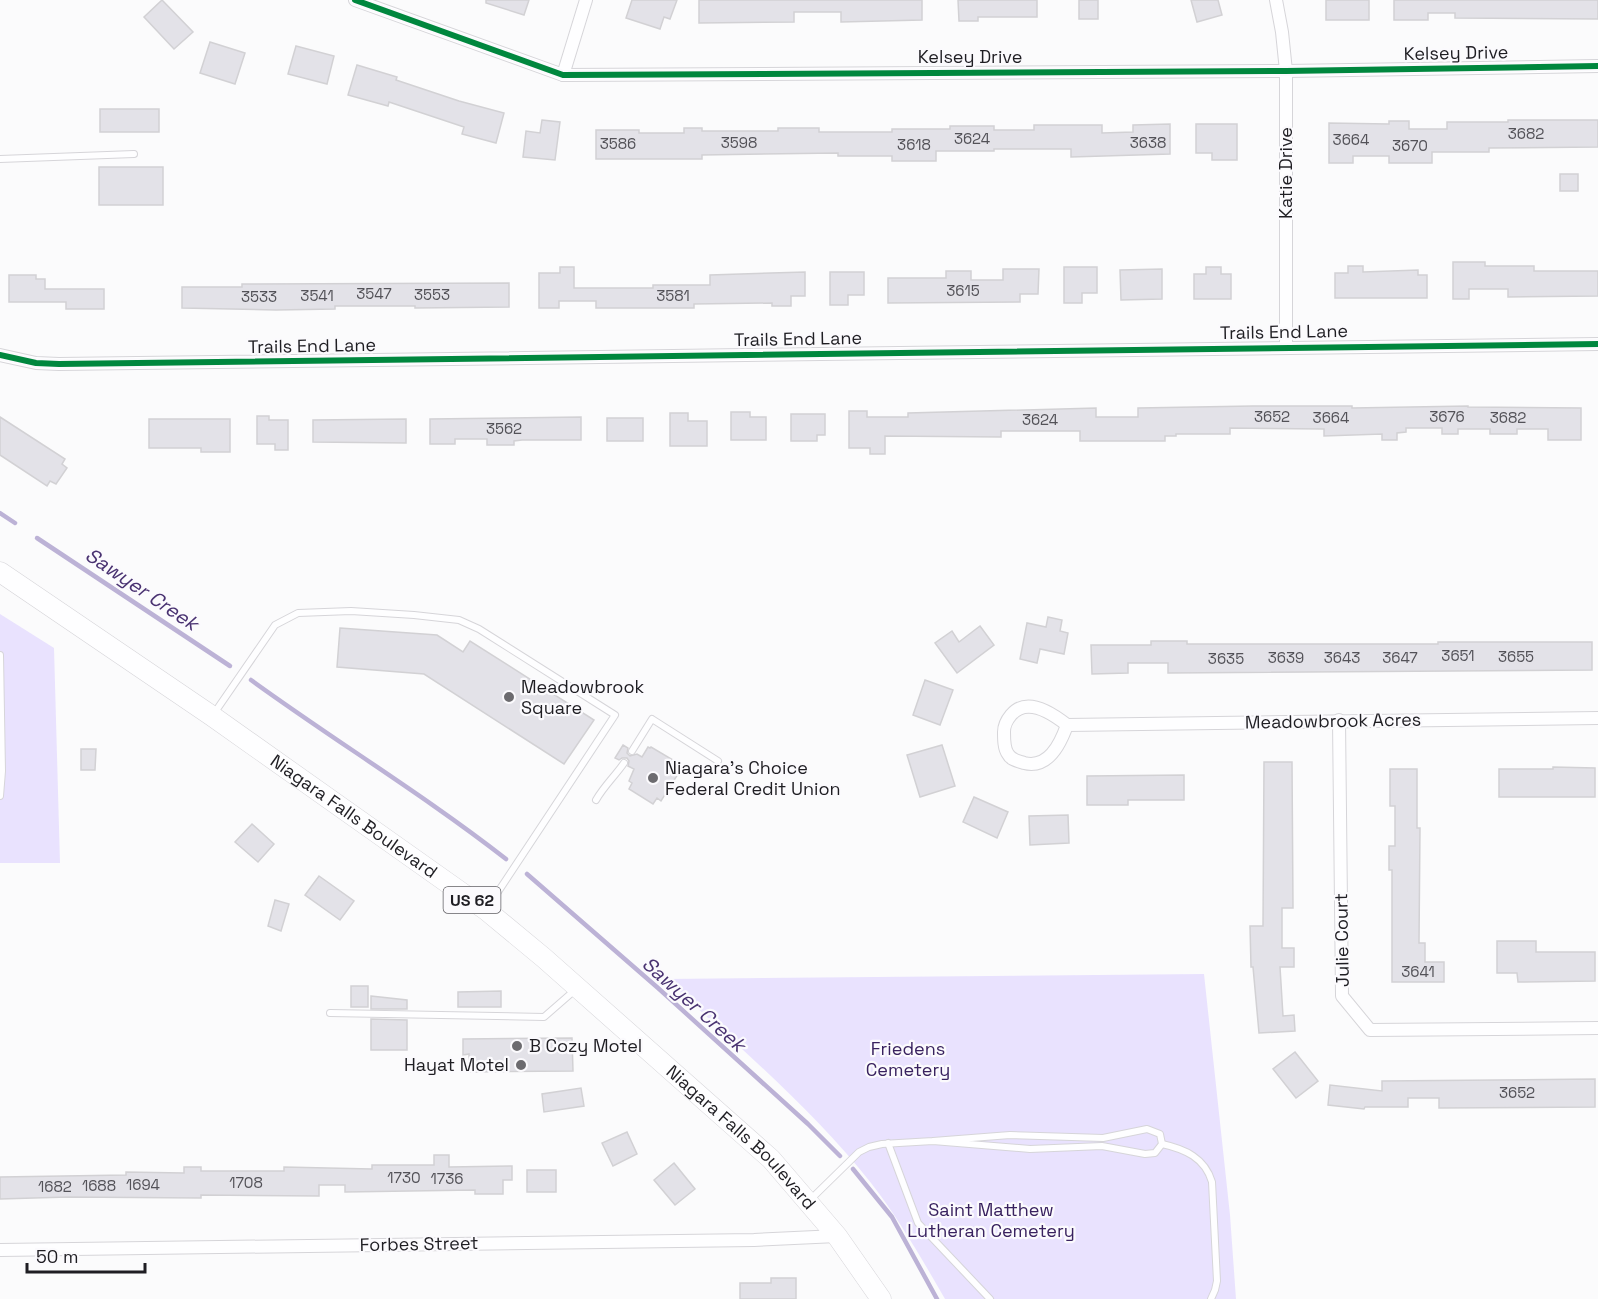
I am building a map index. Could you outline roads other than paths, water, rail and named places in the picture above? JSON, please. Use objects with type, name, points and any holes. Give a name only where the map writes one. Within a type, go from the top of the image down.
[{"type":"main road","name":"Niagara Falls Boulevard","points":[[0,572],[212,716],[486,910],[771,1159],[837,1236],[881,1299]]},
{"type":"street","name":"Kelsey Drive","points":[[355,0],[563,75],[1286,71],[1598,66]]},
{"type":"street","points":[[563,75],[586,0]]},
{"type":"street","name":"Katie Drive","points":[[1276,0],[1286,71],[1286,347]]},
{"type":"street","name":"Trails End Lane","points":[[0,355],[36,363],[59,364],[1598,344]]},
{"type":"street","points":[[1024,706],[1052,713],[1067,725],[1060,745],[1048,759],[1031,765],[1014,760],[1007,754],[1004,725],[1012,714],[1024,706]]},
{"type":"street","name":"Meadowbrook Acres","points":[[1067,725],[1598,718]]},
{"type":"street","name":"Julie Court","points":[[1339,720],[1342,996],[1370,1030],[1598,1028]]},
{"type":"street","name":"Forbes Street","points":[[0,1250],[754,1240],[837,1236]]},
{"type":"lane","points":[[0,159],[134,154]]},
{"type":"lane","points":[[212,716],[275,626],[297,613],[351,611],[459,620],[479,629],[615,715],[486,910]]},
{"type":"lane","points":[[0,655],[2,771],[0,796]]},
{"type":"lane","points":[[632,751],[652,719],[718,761]]},
{"type":"lane","points":[[596,800],[624,763]]},
{"type":"lane","points":[[330,1013],[544,1017],[577,988]]},
{"type":"lane","points":[[808,1202],[859,1152],[869,1147],[888,1143],[1010,1135],[1103,1138],[1147,1129],[1160,1134],[1162,1144],[1155,1153],[1145,1154],[1102,1146],[1010,1149],[933,1141]]},
{"type":"lane","points":[[888,1143],[918,1223],[990,1299]]},
{"type":"lane","points":[[1162,1144],[1193,1154],[1209,1172],[1212,1182],[1217,1281],[1211,1299]]},
{"type":"waterway","name":"Sawyer Creek","points":[[0,513],[15,523]]},
{"type":"waterway","name":"Sawyer Creek","points":[[37,538],[230,666]]},
{"type":"waterway","name":"Sawyer Creek","points":[[251,680],[475,835],[506,859]]},
{"type":"waterway","name":"Sawyer Creek","points":[[527,874],[658,988],[808,1124],[840,1156]]},
{"type":"waterway","name":"Sawyer Creek","points":[[853,1169],[892,1217],[937,1299]]},
{"type":"place","name":"Meadowbrook Square","points":[[509,697]]},
{"type":"place","name":"Niagara's Choice Federal Credit Union","points":[[653,778]]},
{"type":"place","name":"B Cozy Motel","points":[[517,1046]]},
{"type":"place","name":"Hayat Motel","points":[[521,1065]]},
{"type":"park label","name":"Friedens Cemetery","points":[[908,1059]]},
{"type":"park label","name":"Saint Matthew Lutheran Cemetery","points":[[991,1220]]}]
